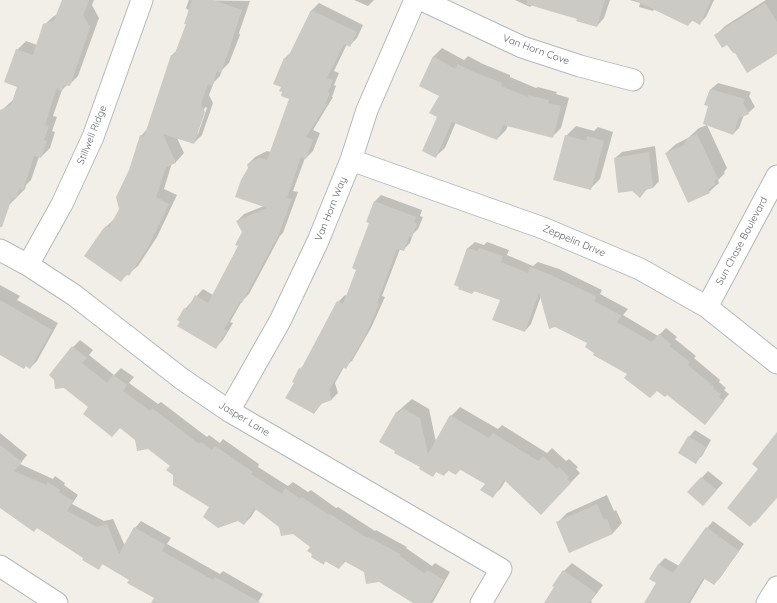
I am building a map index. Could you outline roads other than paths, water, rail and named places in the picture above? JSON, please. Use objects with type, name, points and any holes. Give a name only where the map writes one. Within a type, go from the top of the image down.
[{"type":"street","name":"Stillwell Ridge","points":[[28,265],[62,204],[94,137],[142,0]]},
{"type":"street","name":"Van Horn Way","points":[[229,411],[280,320],[318,241],[351,160],[367,110],[415,0]]},
{"type":"street","name":"Van Horn Cove","points":[[422,0],[522,47],[580,66],[633,80]]},
{"type":"street","name":"Zeppelin Drive","points":[[351,160],[542,228],[640,269],[707,307],[777,363]]},
{"type":"street","name":"Sun Chase Boulevard","points":[[707,307],[777,176]]},
{"type":"street","name":"Jasper Lane","points":[[0,250],[28,265],[74,295],[182,378],[229,411],[502,569],[481,603]]},
{"type":"street","points":[[0,566],[58,603]]},
{"type":"street","points":[[767,603],[777,587]]}]
